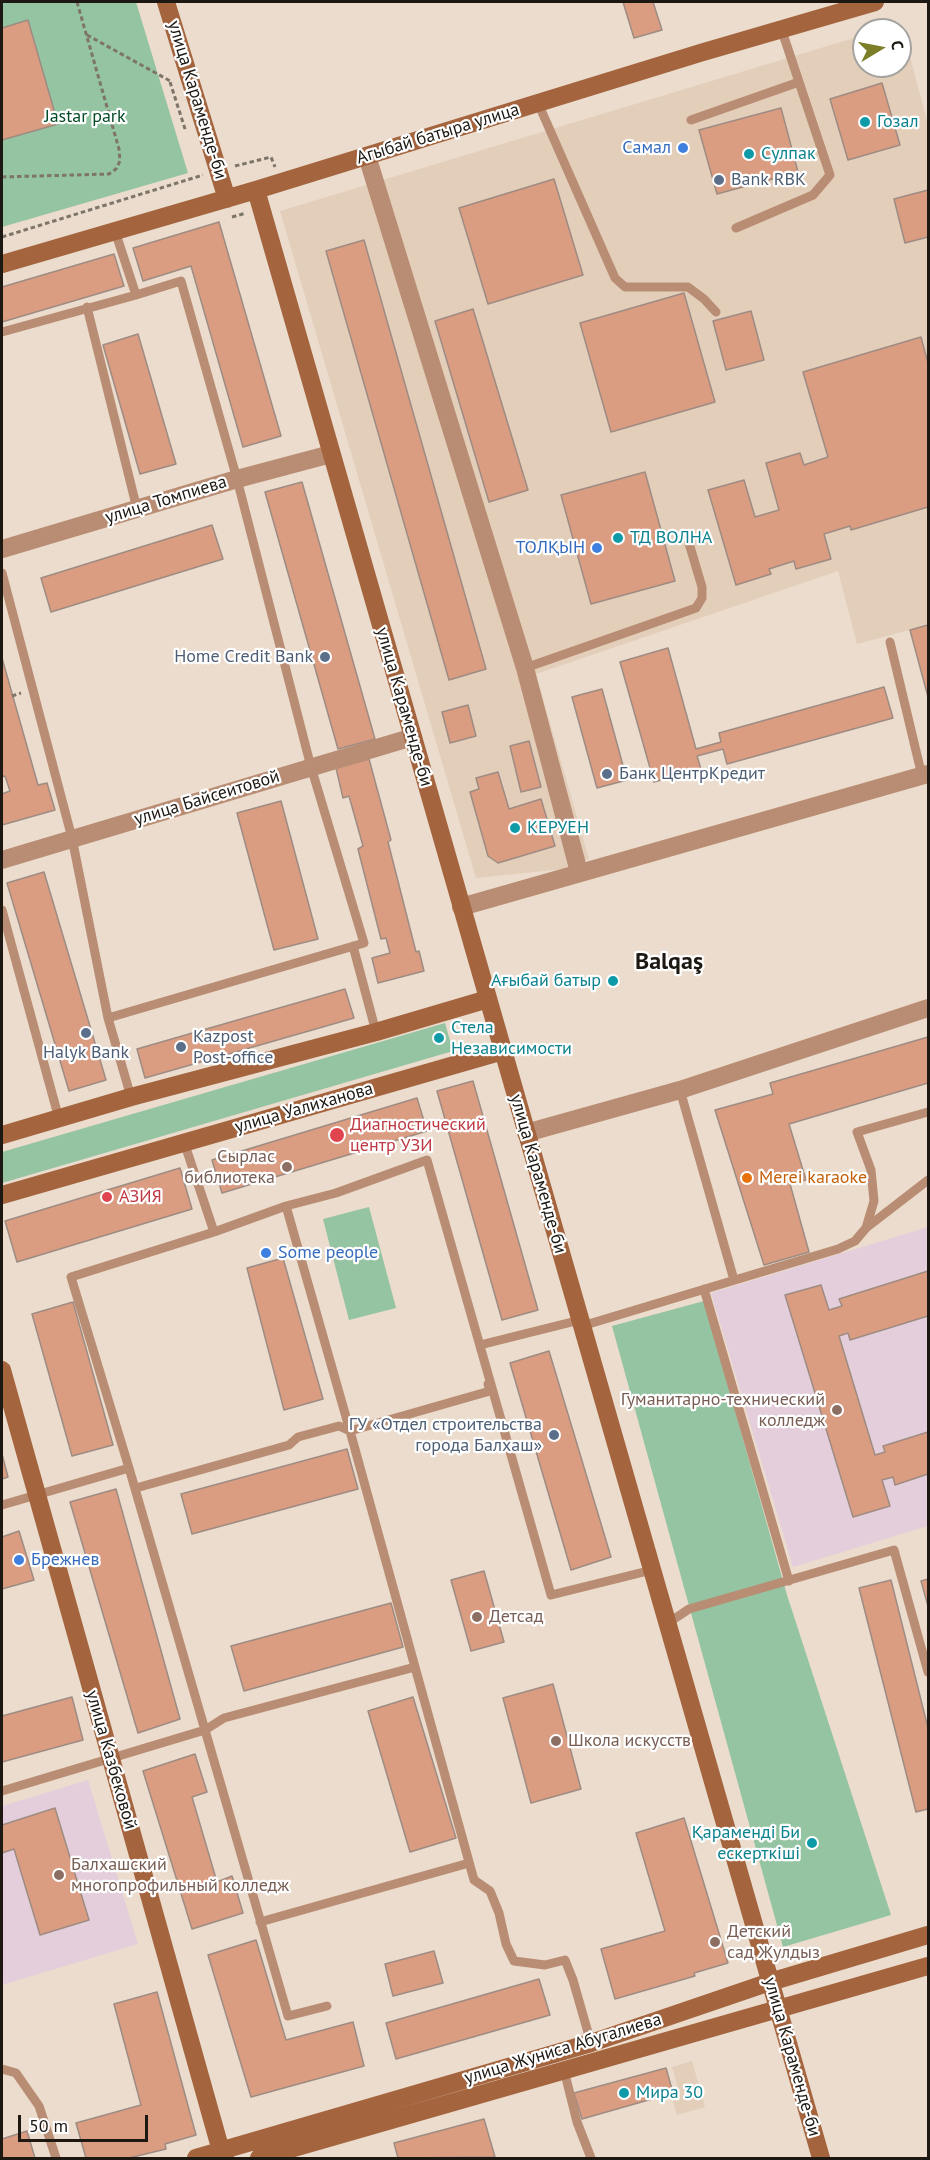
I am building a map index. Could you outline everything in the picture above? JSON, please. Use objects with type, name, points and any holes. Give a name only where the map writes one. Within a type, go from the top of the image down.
[{"type":"main road","name":"улица Караменде-би","points":[[166,2],[226,199]]},
{"type":"main road","name":"Агыбай батыра улица","points":[[2,264],[226,199],[781,28],[875,2]]},
{"type":"main road","name":"улица Караменде-би","points":[[255,190],[821,2158]]},
{"type":"main road","points":[[2,1136],[131,1096],[376,1032],[488,999]]},
{"type":"main road","name":"улица Уалиханова","points":[[2,1195],[503,1051]]},
{"type":"main road","name":"улица Казбековой","points":[[2,1370],[223,2155]]},
{"type":"main road","name":"улица Жуниса Абугалиева","points":[[196,2158],[223,2155],[591,2043],[770,1982],[928,1935]]},
{"type":"main road","name":"улица Жуниса Абугалиева","points":[[259,2158],[928,1966]]},
{"type":"street","points":[[367,156],[525,668],[579,872]]},
{"type":"street","name":"улица Томпиева","points":[[2,549],[237,479],[331,454]]},
{"type":"street","name":"улица Байсеитовой","points":[[2,860],[413,737]]},
{"type":"street","points":[[461,907],[925,775]]},
{"type":"street","points":[[526,1132],[680,1090],[928,1008]]},
{"type":"lane","points":[[736,228],[813,195],[830,175],[781,28]]},
{"type":"lane","points":[[692,120],[799,82]]},
{"type":"lane","points":[[538,103],[615,278],[625,287],[688,287],[704,298],[716,312]]},
{"type":"lane","points":[[115,231],[136,295]]},
{"type":"lane","points":[[2,332],[181,281],[237,479],[311,767],[364,943],[108,1018]]},
{"type":"lane","points":[[87,307],[137,509]]},
{"type":"lane","points":[[525,668],[696,608],[703,593],[686,533]]},
{"type":"lane","points":[[2,573],[72,838],[108,1018],[131,1096]]},
{"type":"lane","points":[[890,642],[925,775]]},
{"type":"lane","points":[[2,910],[59,1119]]},
{"type":"lane","points":[[353,946],[376,1032]]},
{"type":"lane","points":[[680,1090],[734,1280]]},
{"type":"lane","points":[[866,1228],[874,1201],[872,1170],[857,1132],[928,1112]]},
{"type":"lane","points":[[184,1142],[214,1232]]},
{"type":"lane","points":[[327,2006],[288,2016],[136,1488],[71,1277],[214,1232],[286,1206],[336,1192],[427,1160],[551,1596],[652,1570]]},
{"type":"lane","points":[[480,1345],[581,1323],[838,1249],[855,1241],[866,1228],[928,1180]]},
{"type":"lane","points":[[286,1206],[474,1880],[490,1891],[499,1913],[506,1944],[514,1961],[545,1965],[565,1960],[591,2043]]},
{"type":"lane","points":[[704,1289],[789,1581]]},
{"type":"lane","points":[[136,1488],[290,1445],[298,1437],[339,1426],[350,1431],[490,1391],[480,1345]]},
{"type":"lane","points":[[2,1505],[129,1468]]},
{"type":"lane","points":[[668,1623],[689,1609],[894,1550],[924,1638],[928,1672]]},
{"type":"lane","points":[[2,1791],[205,1730],[224,1718],[415,1667]]},
{"type":"lane","points":[[260,1922],[469,1863]]},
{"type":"lane","points":[[2,2069],[16,2073],[39,2106],[56,2158]]},
{"type":"lane","points":[[564,2070],[577,2122],[591,2158]]},
{"type":"path","points":[[2,177],[109,174],[116,170],[120,161],[119,149],[77,2]]},
{"type":"path","points":[[87,35],[170,82],[189,77]]},
{"type":"path","points":[[2,237],[200,176]]},
{"type":"shaded area","points":[[852,39],[852,78],[912,78],[912,65],[928,124],[928,625],[857,644],[838,571],[536,674],[589,859],[563,869],[476,878],[280,211]]},
{"type":"shaded area","name":"Гуманитарно-технический колледж","points":[[928,1227],[928,1526],[793,1567],[711,1293]]},
{"type":"shaded area","name":"Балхашский многопрофильный колледж","points":[[88,1780],[138,1944],[2,1985],[2,1806]]},
{"type":"shaded area","points":[[692,2061],[705,2107],[677,2115],[672,2097],[680,2095],[672,2067]]},
{"type":"green space","name":"Jastar park","points":[[2,2],[136,2],[188,173],[2,227]]},
{"type":"green space","points":[[445,1023],[453,1051],[2,1183],[2,1152]]},
{"type":"green space","points":[[369,1207],[396,1308],[349,1320],[323,1219]]},
{"type":"green space","points":[[704,1301],[787,1595],[891,1915],[783,1947],[612,1326]]},
{"type":"building","points":[[623,2],[653,2],[662,30],[634,38]]},
{"type":"building","points":[[28,20],[58,124],[2,140],[2,28]]},
{"type":"building","name":"Гозал","points":[[882,83],[900,145],[848,160],[830,99]]},
{"type":"building","name":"Сулпак","points":[[781,108],[798,172],[717,194],[699,130]]},
{"type":"building","points":[[554,179],[583,275],[488,304],[459,208]]},
{"type":"building","points":[[928,190],[928,237],[905,243],[894,199]]},
{"type":"building","points":[[219,222],[281,436],[243,447],[191,266],[143,281],[133,248]]},
{"type":"building","points":[[364,240],[486,669],[449,680],[326,251]]},
{"type":"building","points":[[114,254],[124,286],[2,322],[2,287]]},
{"type":"building","points":[[684,293],[715,402],[611,432],[580,323]]},
{"type":"building","points":[[473,309],[528,490],[489,502],[435,321]]},
{"type":"building","points":[[751,311],[764,360],[726,370],[713,321]]},
{"type":"building","points":[[138,334],[176,464],[140,474],[103,345]]},
{"type":"building","points":[[921,337],[928,363],[928,507],[851,530],[850,526],[824,534],[831,559],[796,569],[794,561],[769,569],[771,574],[736,585],[708,490],[744,480],[755,517],[779,510],[766,463],[800,453],[804,465],[828,457],[803,372]]},
{"type":"building","name":"ТД ВОЛНА","points":[[645,472],[675,581],[591,604],[561,495]]},
{"type":"building","points":[[302,482],[375,739],[338,749],[265,492]]},
{"type":"building","points":[[212,525],[223,559],[51,612],[41,578]]},
{"type":"building","points":[[928,625],[928,697],[910,630]]},
{"type":"building","points":[[668,648],[696,749],[721,742],[719,733],[884,687],[893,718],[727,764],[723,749],[697,756],[701,769],[654,782],[620,662]]},
{"type":"building","points":[[2,658],[38,785],[47,783],[55,810],[2,825],[2,794],[10,791],[5,776],[2,777]]},
{"type":"building","points":[[602,689],[627,780],[597,788],[572,697]]},
{"type":"building","points":[[468,705],[476,736],[450,743],[442,712]]},
{"type":"building","points":[[529,741],[541,787],[521,792],[510,746]]},
{"type":"building","points":[[369,759],[391,840],[388,842],[416,952],[419,951],[424,971],[378,983],[372,958],[390,953],[386,938],[381,939],[358,849],[363,846],[349,796],[343,798],[336,768]]},
{"type":"building","name":"КЕРУЕН","points":[[498,772],[509,809],[541,799],[555,846],[498,863],[488,856],[470,792],[479,789],[476,778]]},
{"type":"building","points":[[281,801],[318,939],[274,950],[237,813]]},
{"type":"building","points":[[44,872],[106,1080],[69,1091],[7,883]]},
{"type":"building","points":[[345,989],[354,1018],[145,1078],[137,1049]]},
{"type":"building","points":[[928,1037],[928,1083],[789,1124],[806,1180],[790,1184],[809,1252],[764,1265],[715,1110],[773,1094],[770,1083]]},
{"type":"building","points":[[473,1081],[538,1310],[502,1320],[437,1091]]},
{"type":"building","points":[[417,1098],[427,1131],[222,1193],[212,1160]]},
{"type":"building","points":[[180,1168],[192,1209],[17,1262],[5,1221]]},
{"type":"building","points":[[283,1258],[323,1399],[284,1410],[247,1268]]},
{"type":"building","points":[[928,1271],[928,1316],[850,1340],[848,1333],[839,1336],[875,1455],[885,1452],[883,1446],[928,1432],[928,1474],[895,1485],[893,1477],[882,1480],[890,1506],[853,1517],[785,1295],[821,1285],[829,1310],[842,1306],[839,1299]]},
{"type":"building","points":[[73,1302],[113,1445],[72,1456],[32,1314]]},
{"type":"building","points":[[549,1351],[611,1557],[571,1570],[510,1363]]},
{"type":"building","points":[[347,1449],[358,1489],[192,1534],[181,1494]]},
{"type":"building","points":[[2,1454],[8,1477],[2,1479]]},
{"type":"building","points":[[116,1489],[180,1719],[138,1733],[70,1502]]},
{"type":"building","points":[[19,1531],[34,1580],[2,1589],[2,1537]]},
{"type":"building","points":[[484,1571],[504,1642],[471,1651],[451,1580]]},
{"type":"building","points":[[928,1579],[928,1606],[921,1581]]},
{"type":"building","points":[[891,1580],[928,1728],[928,1809],[916,1812],[859,1588]]},
{"type":"building","points":[[391,1603],[403,1647],[244,1691],[231,1646]]},
{"type":"building","points":[[553,1684],[581,1789],[531,1803],[503,1698]]},
{"type":"building","points":[[72,1697],[83,1740],[2,1762],[2,1716]]},
{"type":"building","points":[[413,1697],[456,1838],[410,1852],[368,1711]]},
{"type":"building","points":[[195,1754],[207,1792],[192,1797],[217,1882],[232,1876],[243,1913],[192,1929],[143,1771]]},
{"type":"building","points":[[55,1808],[89,1920],[40,1935],[14,1849],[2,1853],[2,1825]]},
{"type":"building","points":[[684,1818],[728,1963],[694,1973],[695,1976],[615,1999],[601,1949],[665,1931],[636,1833]]},
{"type":"building","points":[[256,1940],[286,2040],[353,2022],[364,2066],[251,2097],[208,1955]]},
{"type":"building","points":[[434,1951],[443,1983],[393,1996],[385,1964]]},
{"type":"building","points":[[539,1979],[550,2015],[396,2059],[386,2023]]},
{"type":"building","points":[[157,1992],[196,2135],[165,2144],[166,2149],[129,2158],[86,2158],[76,2123],[141,2105],[114,2004]]},
{"type":"building","name":"Мира 30","points":[[666,2068],[673,2093],[582,2119],[574,2093]]},
{"type":"building","points":[[484,2119],[495,2157],[398,2158],[394,2143]]},
{"type":"building","points":[[27,2131],[35,2158],[2,2158],[2,2139]]},
{"type":"place","name":"Гозал","points":[[865,122]]},
{"type":"place","name":"Самал","points":[[683,148]]},
{"type":"place","name":"Сулпак","points":[[749,154]]},
{"type":"place","name":"Bank RBK","points":[[719,180]]},
{"type":"place","name":"ТД ВОЛНА","points":[[618,538]]},
{"type":"place","name":"ТОЛҚЫН","points":[[597,548]]},
{"type":"place","name":"Home Credit Bank","points":[[325,657]]},
{"type":"place","name":"Банк ЦентрКредит","points":[[607,774]]},
{"type":"place","name":"КЕРУЕН","points":[[515,828]]},
{"type":"place","name":"Ағыбай батыр","points":[[613,981]]},
{"type":"place","name":"Halyk Bank","points":[[86,1033]]},
{"type":"place","name":"Стела Независимости","points":[[439,1038]]},
{"type":"place","name":"Kazpost Post-office","points":[[181,1047]]},
{"type":"place","name":"Диагностический центр УЗИ","points":[[337,1135]]},
{"type":"place","name":"Сырлас библиотека","points":[[287,1167]]},
{"type":"place","name":"Merei karaoke","points":[[747,1178]]},
{"type":"place","name":"АЗИЯ","points":[[107,1197]]},
{"type":"place","name":"Some people","points":[[266,1253]]},
{"type":"place","name":"Гуманитарно-технический колледж","points":[[837,1410]]},
{"type":"place","name":"ГУ «Отдел строительства города Балхаш»","points":[[554,1435]]},
{"type":"place","name":"Брежнев","points":[[19,1560]]},
{"type":"place","name":"Детсад","points":[[477,1617]]},
{"type":"place","name":"Школа искусств","points":[[556,1741]]},
{"type":"place","name":"Қараменді Би ескерткіші","points":[[812,1843]]},
{"type":"place","name":"Балхашский многопрофильный колледж","points":[[59,1875]]},
{"type":"place","name":"Детский сад Жулдыз","points":[[715,1942]]},
{"type":"place","name":"Мира 30","points":[[624,2093]]},
{"type":"district","name":"Balqaş","points":[[669,962]]}]
